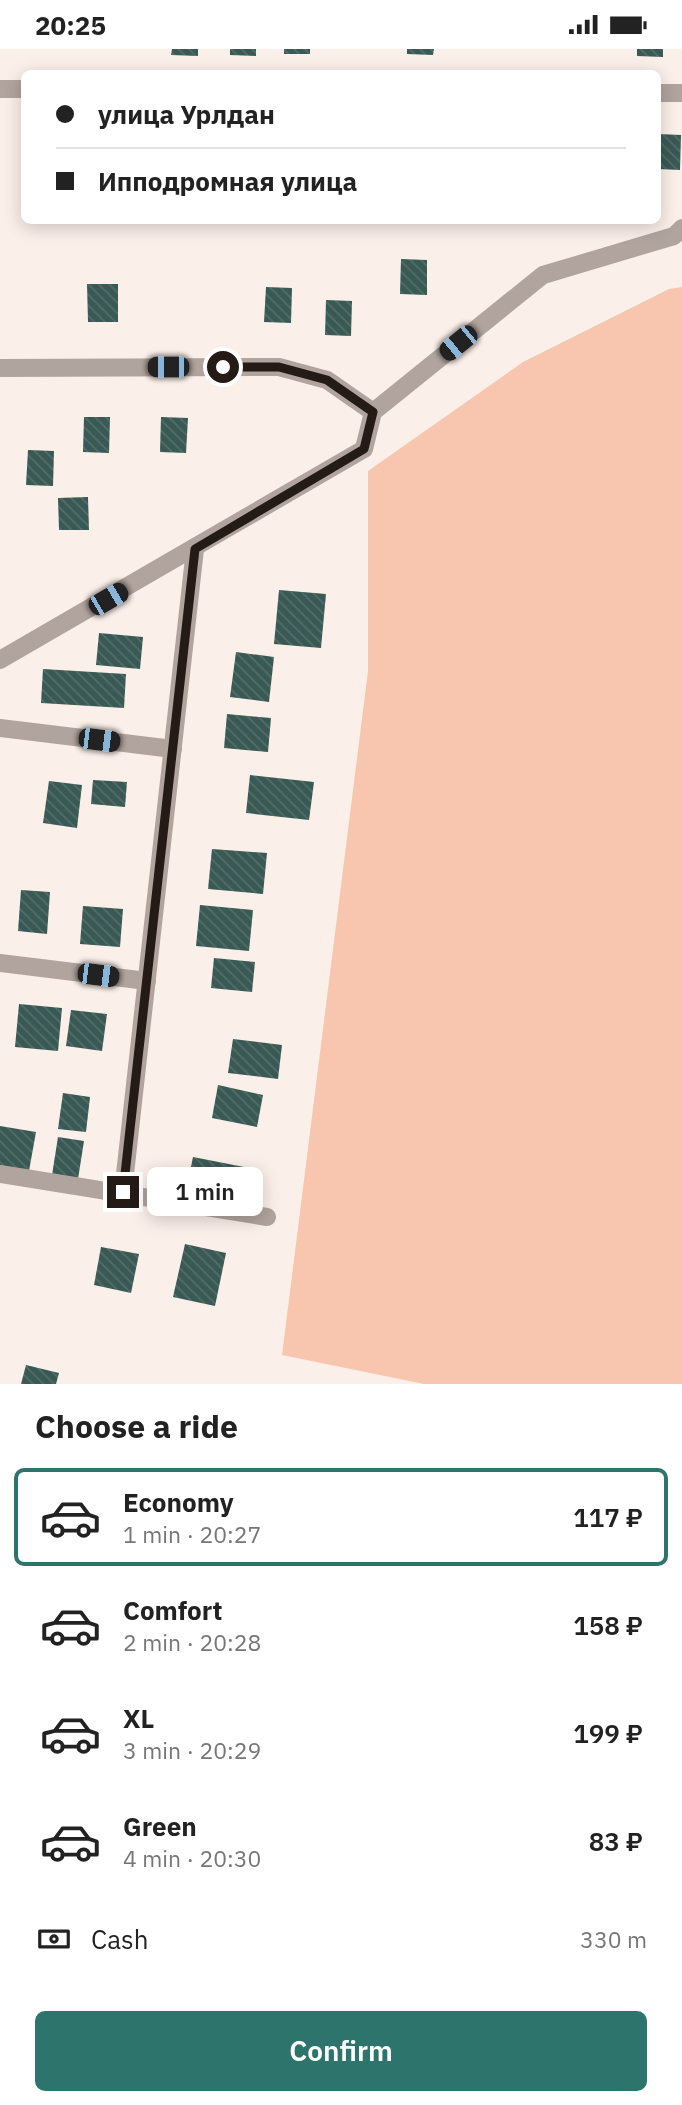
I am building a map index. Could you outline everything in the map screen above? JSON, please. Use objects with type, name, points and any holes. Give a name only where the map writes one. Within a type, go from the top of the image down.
[{"type":"street","points":[[0,89],[21,89]]},
{"type":"street","points":[[661,93],[682,93]]},
{"type":"street","points":[[0,660],[364,449],[373,412],[543,275],[674,236],[682,228]]},
{"type":"street","points":[[0,368],[279,367],[327,380],[373,412]]},
{"type":"street","points":[[123,1192],[195,549]]},
{"type":"street","points":[[0,727],[173,749]]},
{"type":"street","points":[[0,963],[147,981]]},
{"type":"street","points":[[0,1174],[267,1217]]},
{"type":"shaded area","points":[[682,287],[682,1384],[424,1384],[282,1355],[368,671],[368,471],[523,362],[669,289]]},
{"type":"building","points":[[172,49],[198,49],[198,56],[171,55]]},
{"type":"building","points":[[230,49],[256,49],[256,56],[230,55]]},
{"type":"building","points":[[284,49],[310,49],[310,54],[284,54]]},
{"type":"building","points":[[407,49],[434,49],[433,55],[407,54]]},
{"type":"building","points":[[637,49],[663,49],[663,57],[637,56]]},
{"type":"building","points":[[661,134],[681,135],[680,170],[661,169]]},
{"type":"building","points":[[401,259],[427,260],[427,295],[400,294]]},
{"type":"building","points":[[87,284],[118,284],[118,322],[88,322]]},
{"type":"building","points":[[266,287],[292,288],[291,323],[264,322]]},
{"type":"building","points":[[326,300],[352,301],[351,336],[325,335]]},
{"type":"building","points":[[84,417],[110,417],[109,453],[83,452]]},
{"type":"building","points":[[161,417],[188,418],[186,453],[160,452]]},
{"type":"building","points":[[28,450],[54,451],[53,486],[26,485]]},
{"type":"building","points":[[88,497],[89,530],[59,530],[58,498]]},
{"type":"building","points":[[279,590],[326,594],[321,648],[274,644]]},
{"type":"building","points":[[99,633],[143,637],[140,669],[96,665]]},
{"type":"building","points":[[236,652],[274,657],[269,702],[230,697]]},
{"type":"building","points":[[43,669],[126,674],[124,708],[41,703]]},
{"type":"building","points":[[227,714],[271,718],[268,752],[224,748]]},
{"type":"building","points":[[250,775],[314,782],[309,820],[246,813]]},
{"type":"building","points":[[93,780],[127,782],[125,807],[91,804]]},
{"type":"building","points":[[49,781],[82,785],[77,828],[43,823]]},
{"type":"building","points":[[212,849],[267,853],[263,894],[208,889]]},
{"type":"building","points":[[21,890],[50,892],[47,934],[18,931]]},
{"type":"building","points":[[200,905],[253,910],[249,951],[196,946]]},
{"type":"building","points":[[83,906],[123,909],[120,947],[80,944]]},
{"type":"building","points":[[214,958],[255,962],[252,992],[211,988]]},
{"type":"building","points":[[19,1004],[62,1008],[58,1051],[15,1047]]},
{"type":"building","points":[[71,1010],[107,1014],[102,1051],[66,1046]]},
{"type":"building","points":[[233,1039],[282,1045],[278,1079],[228,1073]]},
{"type":"building","points":[[218,1085],[263,1095],[257,1127],[212,1118]]},
{"type":"building","points":[[63,1093],[90,1097],[86,1132],[58,1129]]},
{"type":"building","points":[[0,1126],[36,1132],[29,1171],[0,1166]]},
{"type":"building","points":[[58,1137],[84,1141],[78,1179],[52,1175]]},
{"type":"building","points":[[193,1157],[244,1167],[237,1202],[186,1191]]},
{"type":"building","points":[[185,1244],[226,1253],[215,1306],[173,1297]]},
{"type":"building","points":[[101,1247],[139,1254],[131,1293],[94,1285]]},
{"type":"building","points":[[26,1365],[59,1373],[56,1384],[21,1384]]},
{"type":"route","points":[[123,1192],[195,549],[364,449],[373,412],[327,380],[279,367],[223,367]]}]
